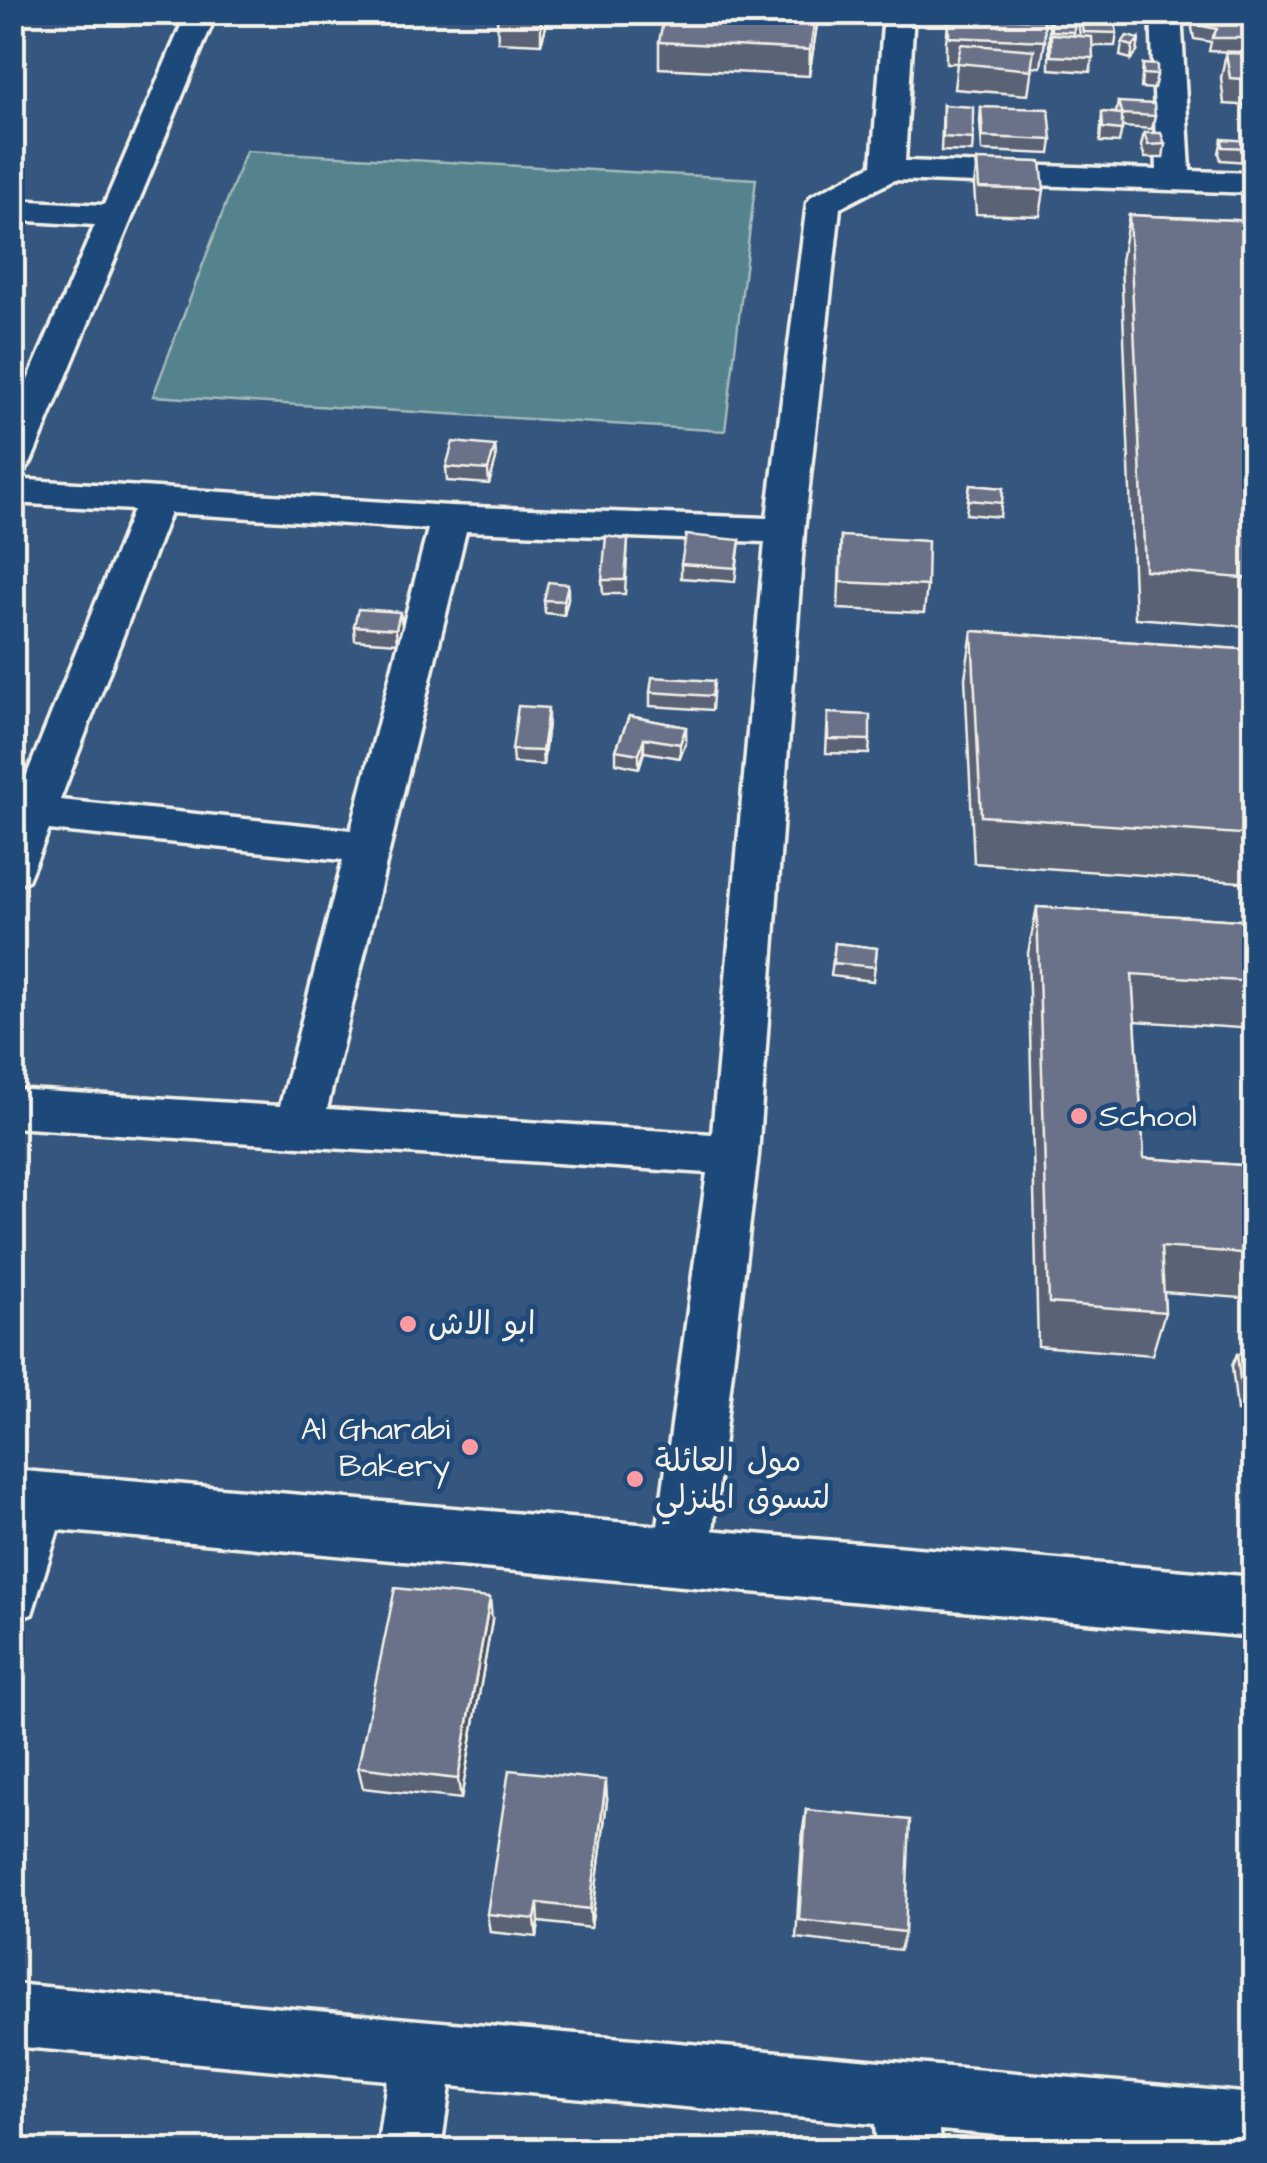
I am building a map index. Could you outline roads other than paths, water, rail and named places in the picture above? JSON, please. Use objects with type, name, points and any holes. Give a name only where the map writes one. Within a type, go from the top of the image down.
[{"type":"street","points":[[12,462],[202,12]]},
{"type":"street","points":[[888,170],[898,12]]},
{"type":"street","points":[[1166,12],[1174,179]]},
{"type":"street","points":[[682,1556],[734,1155],[785,530],[824,202],[888,170],[1254,182]]},
{"type":"street","points":[[12,210],[116,216]]},
{"type":"street","points":[[12,491],[450,518],[785,530]]},
{"type":"street","points":[[12,869],[156,500]]},
{"type":"street","points":[[298,1128],[450,518]]},
{"type":"street","points":[[34,813],[368,847]]},
{"type":"street","points":[[12,1108],[734,1155]]},
{"type":"street","points":[[12,1596],[26,1499],[1254,1607]]},
{"type":"street","points":[[12,2014],[424,2049],[907,2123],[1254,2126]]},
{"type":"street","points":[[409,2150],[424,2049]]},
{"type":"place","name":"School","points":[[1079,1116]]},
{"type":"place","name":"ابو الاش","points":[[408,1324]]},
{"type":"place","name":"Al Gharabi Bakery","points":[[470,1447]]},
{"type":"place","name":"مول العائلة لتسوق المنزلي","points":[[635,1479]]}]
